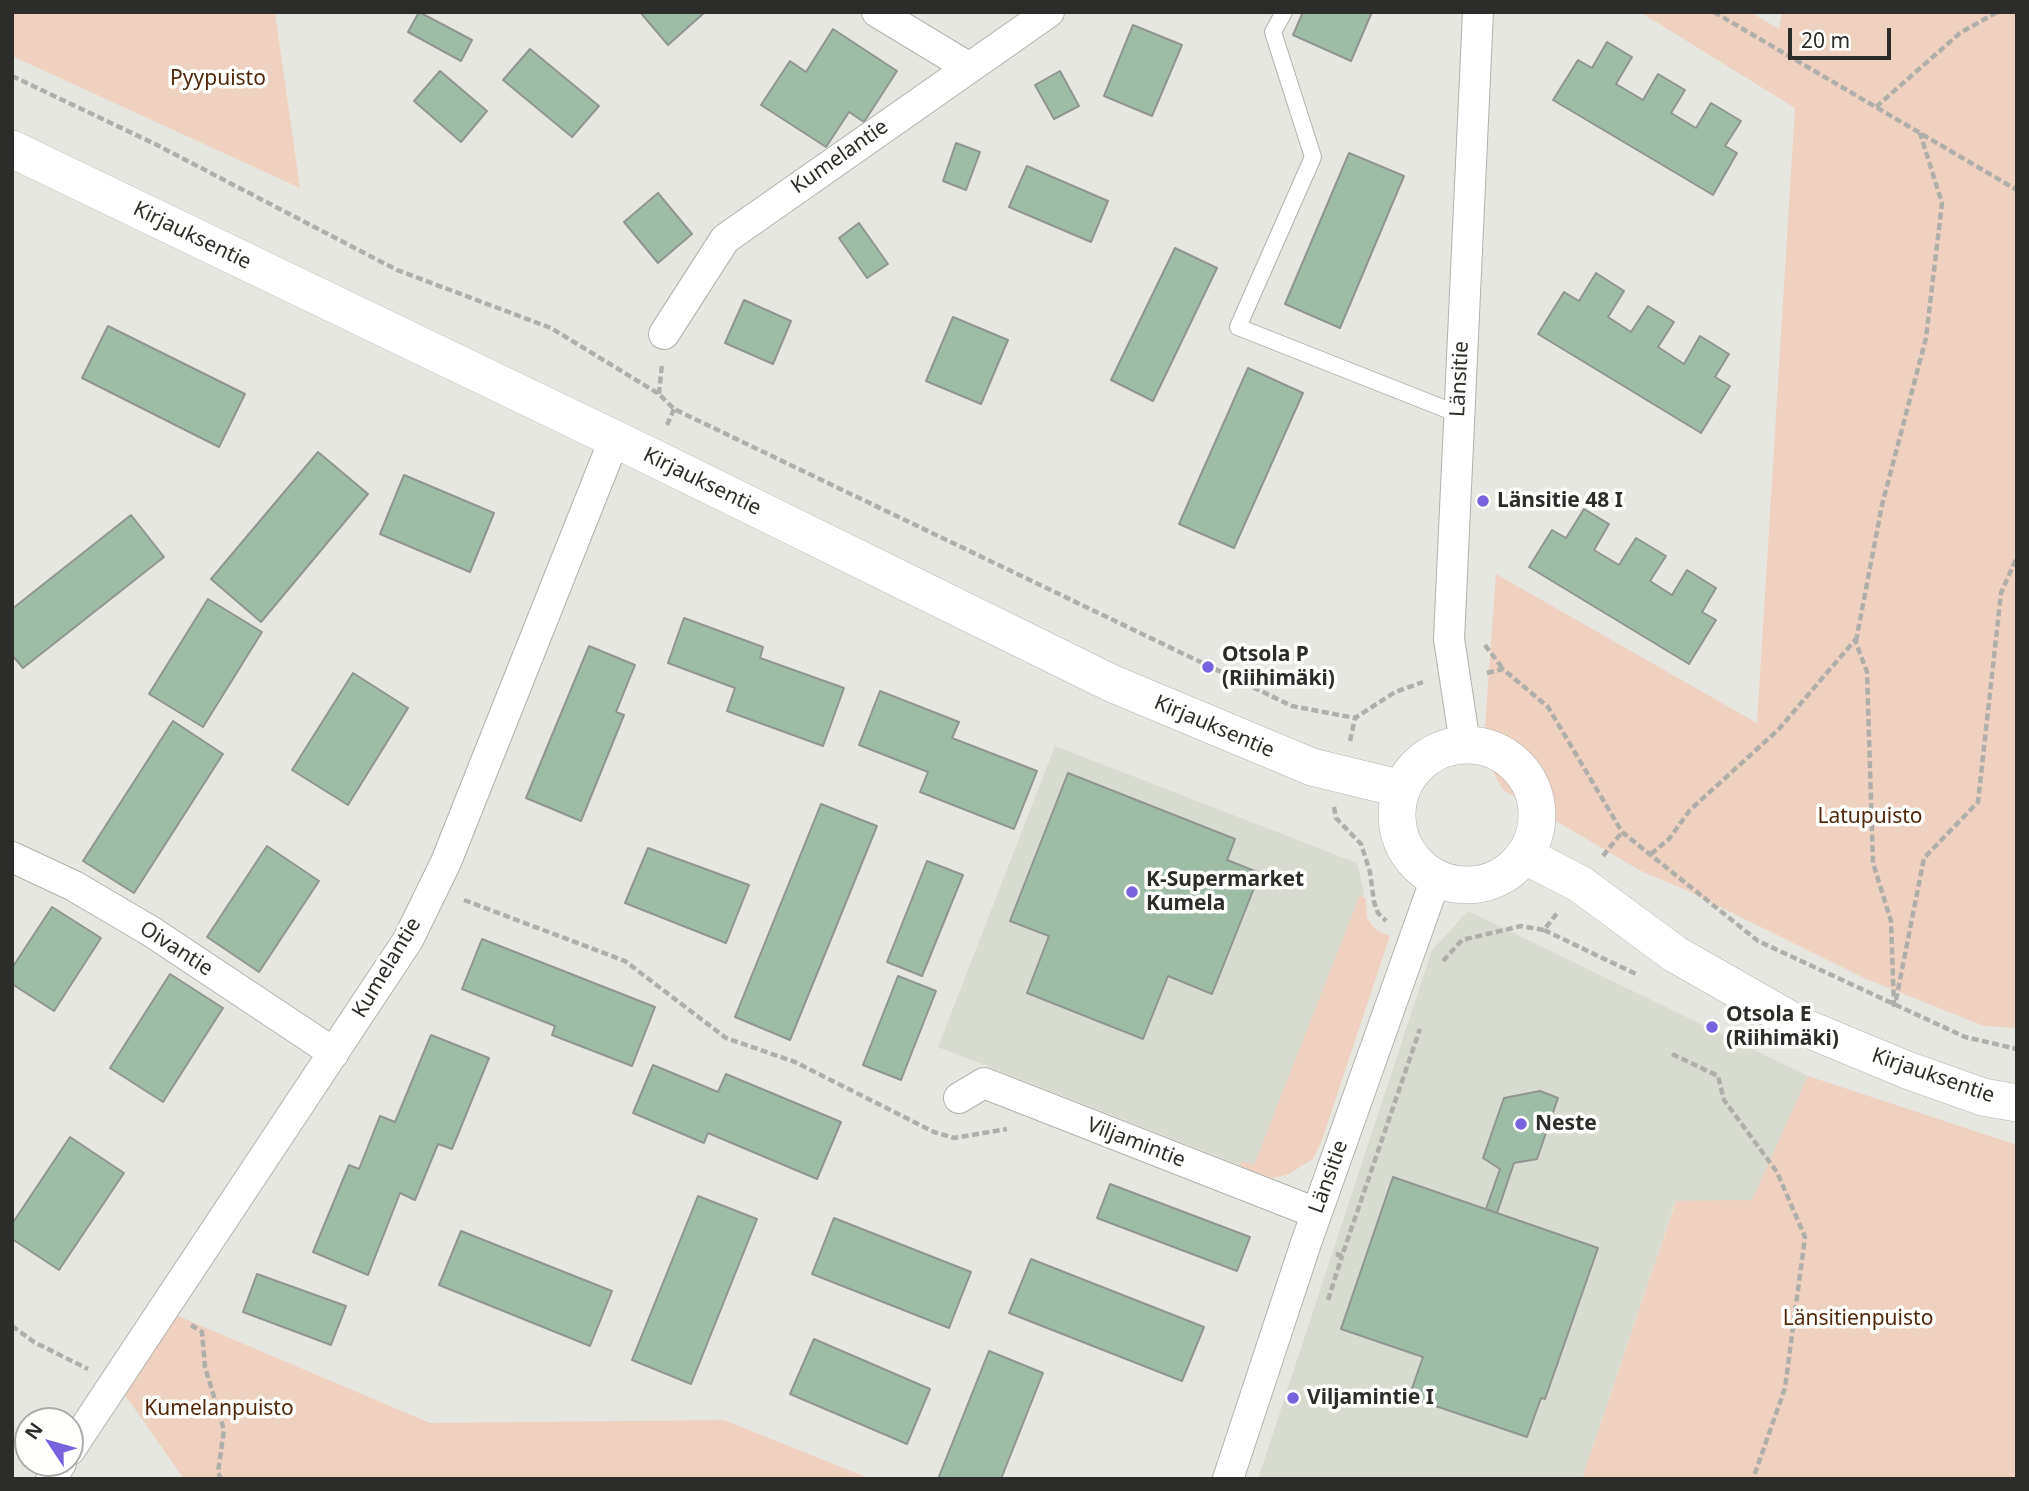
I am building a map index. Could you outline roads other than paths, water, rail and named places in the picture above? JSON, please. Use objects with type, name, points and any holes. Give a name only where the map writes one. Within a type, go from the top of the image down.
[{"type":"street","points":[[877,12],[968,67]]},
{"type":"street","name":"Kumelantie","points":[[664,334],[725,239],[1049,12]]},
{"type":"street","name":"Länsitie","points":[[1465,744],[1449,639],[1478,12]]},
{"type":"street","name":"Kirjauksentie","points":[[12,149],[1161,705],[1312,767],[1402,789]]},
{"type":"street","name":"Kumelantie","points":[[84,1429],[408,940],[451,850],[614,440]]},
{"type":"street","points":[[1465,744],[1487,747],[1507,757],[1528,782],[1537,813],[1534,835],[1524,855],[1509,871],[1490,882],[1468,885],[1446,882],[1426,873],[1410,857],[1400,838],[1396,816],[1402,789],[1409,775],[1424,759],[1443,748],[1465,744]]},
{"type":"street","name":"Kirjauksentie","points":[[1524,855],[1580,884],[1675,954],[1801,1026],[1907,1070],[1983,1097],[2017,1103]]},
{"type":"street","name":"Oivantie","points":[[12,857],[74,886],[152,932],[334,1053]]},
{"type":"street","name":"Länsitie","points":[[1228,1479],[1317,1213],[1436,877]]},
{"type":"street","name":"Viljamintie","points":[[959,1098],[984,1083],[1317,1213]]},
{"type":"lane","points":[[1284,12],[1273,32],[1313,158],[1238,327],[1458,414]]},
{"type":"place","name":"Länsitie 48 I","points":[[1483,501]]},
{"type":"place","name":"Otsola P (Riihimäki)","points":[[1208,667]]},
{"type":"place","name":"K-Supermarket Kumela","points":[[1132,892]]},
{"type":"place","name":"Otsola E (Riihimäki)","points":[[1712,1027]]},
{"type":"place","name":"Neste","points":[[1521,1124]]},
{"type":"place","name":"Viljamintie I","points":[[1293,1398]]},
{"type":"park label","name":"Pyypuisto","points":[[218,79]]},
{"type":"park label","name":"Latupuisto","points":[[1870,817]]},
{"type":"park label","name":"Länsitienpuisto","points":[[1858,1319]]},
{"type":"park label","name":"Kumelanpuisto","points":[[219,1409]]}]
